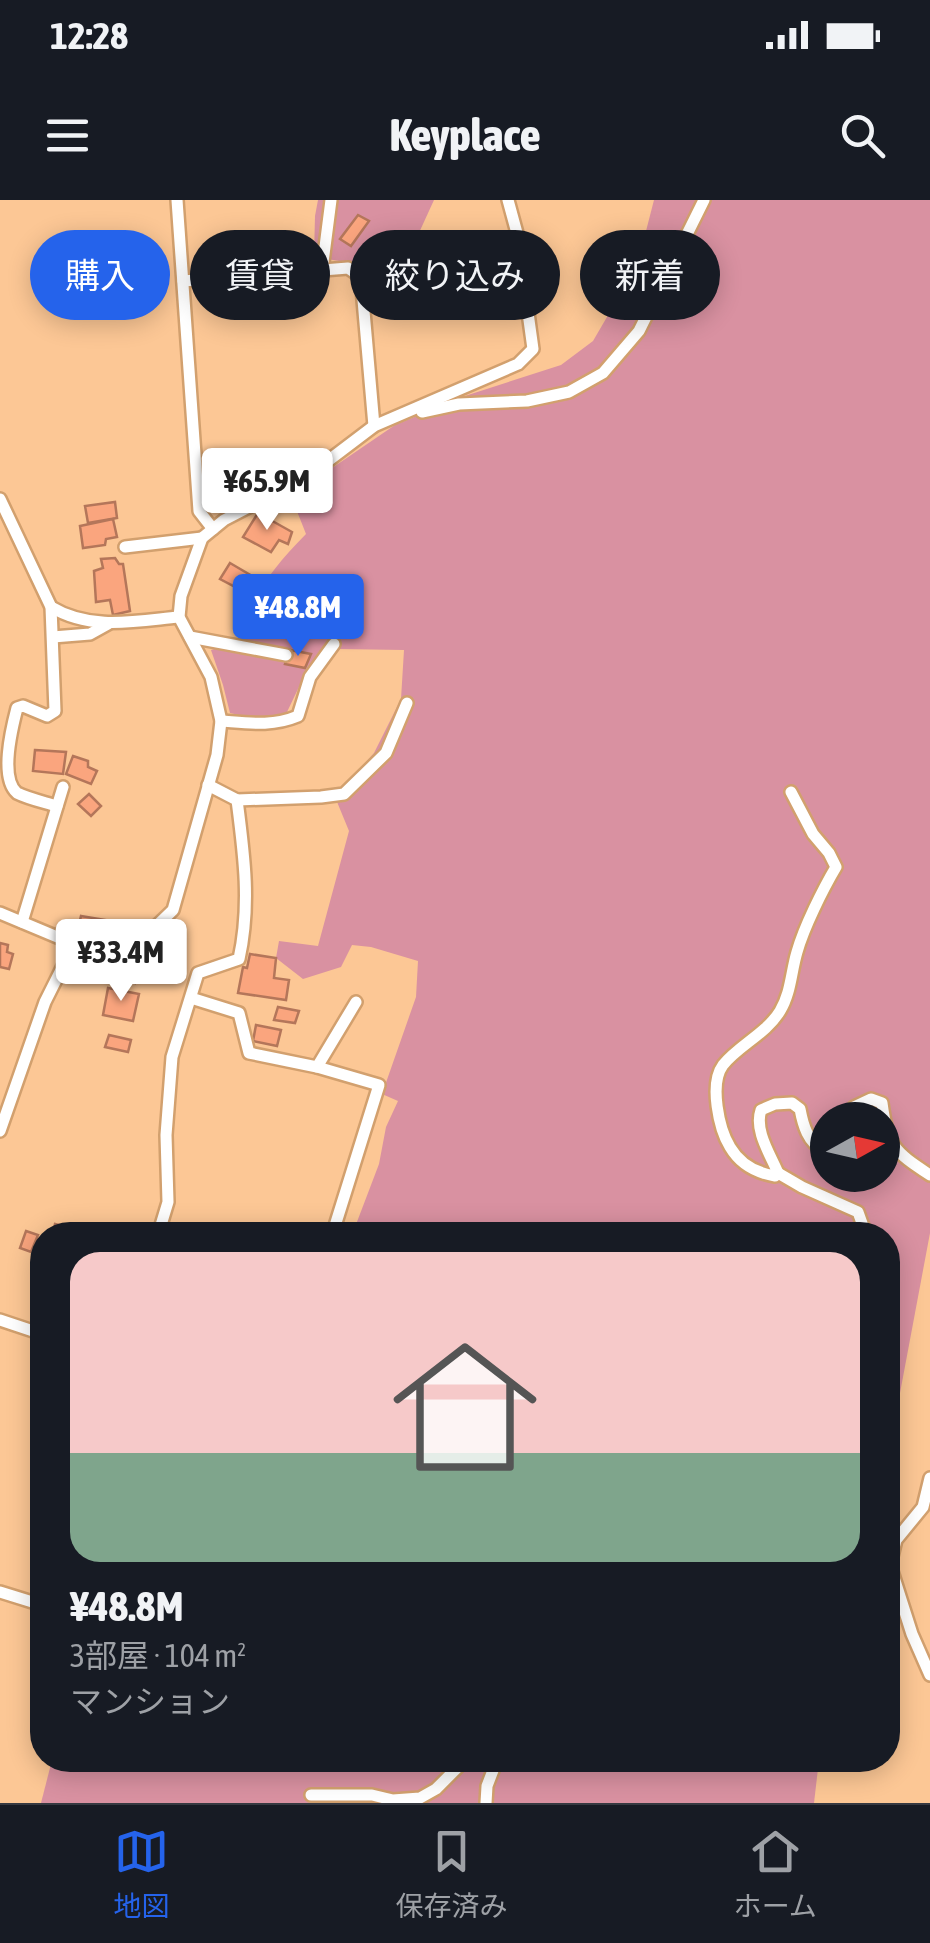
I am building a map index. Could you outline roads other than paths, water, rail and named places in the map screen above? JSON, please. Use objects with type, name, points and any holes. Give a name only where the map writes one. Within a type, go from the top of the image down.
[{"type":"street","points":[[177,200],[199,511],[213,529]]},
{"type":"street","points":[[327,230],[331,200]]},
{"type":"street","points":[[0,914],[74,944],[120,944],[145,937],[173,910],[217,755],[221,721],[211,677],[180,617],[181,596],[202,538],[224,520],[308,476],[374,426],[518,364],[533,349],[517,234],[508,200]]},
{"type":"street","points":[[393,418],[459,404],[527,401],[569,392],[603,373],[639,331],[704,200]]},
{"type":"street","points":[[330,269],[348,268],[361,277],[374,426]]},
{"type":"street","points":[[183,282],[190,281]]},
{"type":"street","points":[[0,499],[51,607],[55,711],[46,716],[23,706],[17,708],[2,767],[8,786],[57,806]]},
{"type":"street","points":[[125,547],[202,538]]},
{"type":"street","points":[[51,607],[79,620],[108,624],[180,617]]},
{"type":"street","points":[[53,637],[90,634],[108,624]]},
{"type":"street","points":[[190,637],[286,655]]},
{"type":"street","points":[[221,721],[263,724],[298,716],[310,677],[334,644]]},
{"type":"street","points":[[208,785],[237,800],[344,794],[386,753],[408,703]]},
{"type":"street","points":[[22,922],[63,787]]},
{"type":"street","points":[[778,1172],[774,1176],[761,1174],[730,1147],[718,1110],[716,1084],[722,1066],[780,1012],[797,952],[836,867],[791,792]]},
{"type":"street","points":[[162,1222],[168,1202],[166,1135],[172,1057],[198,973],[238,959],[245,932],[247,883],[237,800]]},
{"type":"street","points":[[0,1131],[44,1002],[74,944]]},
{"type":"street","points":[[190,998],[239,1014],[249,1052],[379,1085],[336,1222]]},
{"type":"street","points":[[317,1067],[356,1002]]},
{"type":"street","points":[[810,1138],[800,1110],[792,1103],[761,1110],[758,1120],[778,1172],[858,1212],[862,1222]]},
{"type":"street","points":[[900,1153],[930,1175]]},
{"type":"street","points":[[0,1320],[30,1330]]},
{"type":"street","points":[[900,1535],[923,1507],[930,1478]]},
{"type":"street","points":[[0,1592],[30,1601]]},
{"type":"street","points":[[900,1596],[930,1675]]},
{"type":"street","points":[[311,1795],[420,1798],[453,1772]]},
{"type":"street","points":[[486,1803],[492,1772]]}]
